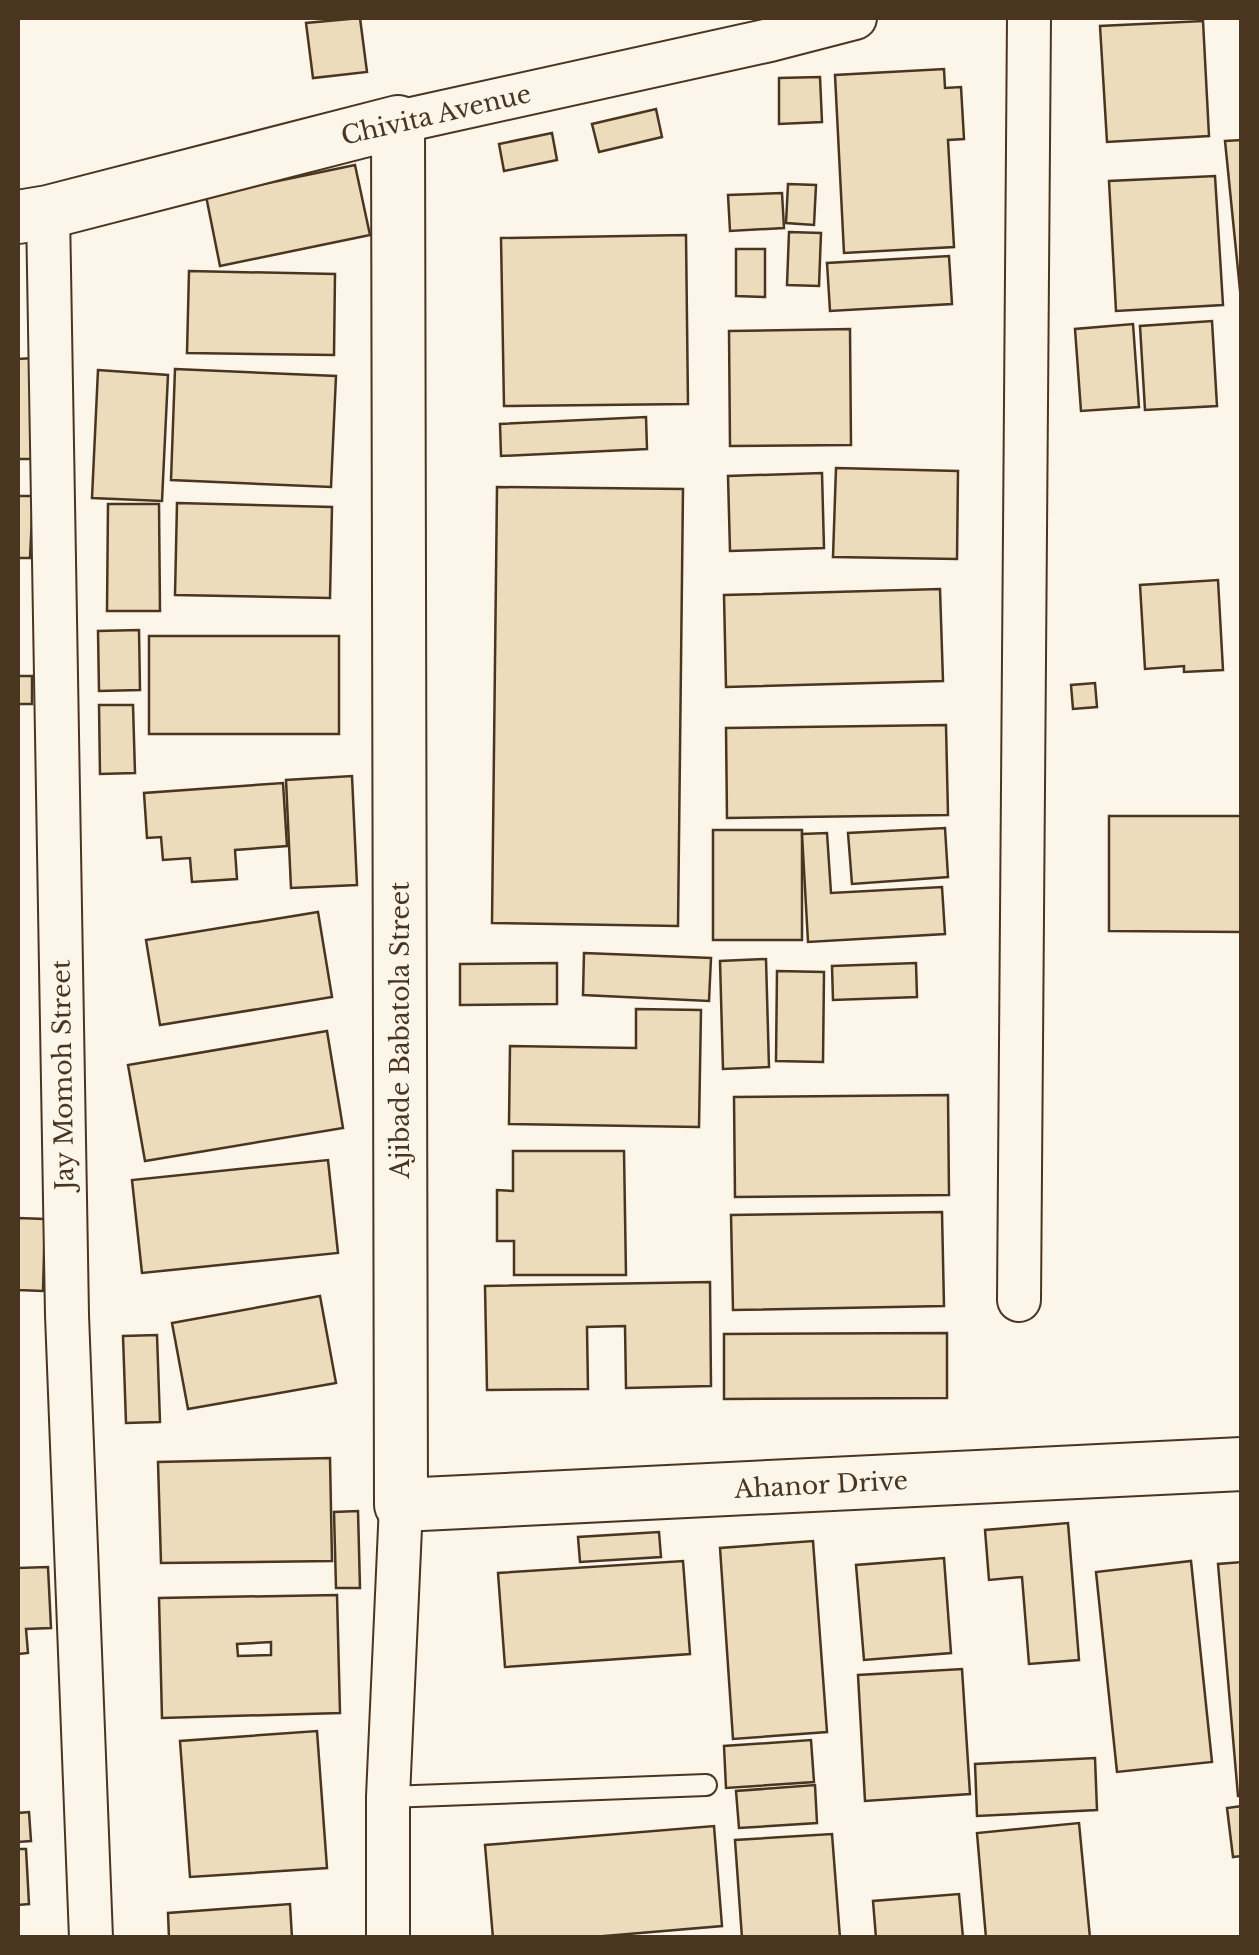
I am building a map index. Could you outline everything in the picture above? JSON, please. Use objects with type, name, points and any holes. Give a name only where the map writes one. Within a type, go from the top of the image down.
[{"type":"street","name":"Chivita Avenue","points":[[33,215],[398,122],[854,18]]},
{"type":"street","points":[[1018,1300],[1029,18]]},
{"type":"street","name":"Ajibade Babatola Street","points":[[388,1938],[388,1797],[401,1505],[398,122]]},
{"type":"street","name":"Jay Momoh Street","points":[[33,215],[90,1938]]},
{"type":"street","name":"Ahanor Drive","points":[[401,1505],[1242,1464]]},
{"type":"lane","points":[[388,1797],[706,1785]]},
{"type":"building","points":[[360,18],[367,72],[313,78],[306,23]]},
{"type":"building","points":[[1203,21],[1209,136],[1107,142],[1100,26]]},
{"type":"building","points":[[944,69],[945,88],[961,87],[964,139],[948,140],[954,247],[844,253],[835,75]]},
{"type":"building","points":[[820,77],[822,122],[779,124],[779,78]]},
{"type":"building","points":[[656,109],[662,137],[599,152],[592,124]]},
{"type":"building","points":[[552,133],[557,160],[504,171],[499,144]]},
{"type":"building","points":[[1242,140],[1242,310],[1225,141]]},
{"type":"building","points":[[355,165],[370,235],[220,266],[206,196]]},
{"type":"building","points":[[1215,176],[1223,305],[1116,311],[1109,181]]},
{"type":"building","points":[[788,184],[816,185],[814,225],[786,223]]},
{"type":"building","points":[[782,193],[784,228],[730,231],[728,195]]},
{"type":"building","points":[[789,232],[821,233],[819,286],[787,285]]},
{"type":"building","points":[[686,235],[688,404],[504,406],[501,238]]},
{"type":"building","points":[[736,249],[765,249],[765,297],[736,296]]},
{"type":"building","points":[[949,256],[952,304],[830,311],[827,263]]},
{"type":"building","points":[[189,271],[335,274],[334,355],[187,353]]},
{"type":"building","points":[[1212,321],[1217,406],[1145,410],[1140,326]]},
{"type":"building","points":[[1133,324],[1139,407],[1081,411],[1075,329]]},
{"type":"building","points":[[850,329],[851,445],[730,446],[729,331]]},
{"type":"building","points":[[34,358],[35,459],[18,459],[18,359]]},
{"type":"building","points":[[175,369],[336,376],[331,487],[171,480]]},
{"type":"building","points":[[98,370],[168,375],[162,501],[92,498]]},
{"type":"building","points":[[646,417],[647,449],[501,456],[500,424]]},
{"type":"building","points":[[836,468],[958,471],[957,559],[833,557]]},
{"type":"building","points":[[822,473],[824,548],[730,551],[728,476]]},
{"type":"building","points":[[497,487],[683,489],[678,926],[492,923]]},
{"type":"building","points":[[18,496],[33,496],[30,558],[18,558]]},
{"type":"building","points":[[177,503],[332,507],[330,598],[175,595]]},
{"type":"building","points":[[108,504],[159,504],[160,611],[107,611]]},
{"type":"building","points":[[1218,580],[1223,670],[1184,672],[1184,666],[1145,669],[1140,585]]},
{"type":"building","points":[[940,589],[943,681],[726,687],[724,595]]},
{"type":"building","points":[[139,630],[140,690],[99,691],[98,631]]},
{"type":"building","points":[[149,636],[339,636],[339,734],[149,734]]},
{"type":"building","points":[[18,676],[32,676],[32,704],[18,704]]},
{"type":"building","points":[[1095,683],[1097,707],[1073,709],[1071,685]]},
{"type":"building","points":[[99,705],[133,705],[135,773],[100,774]]},
{"type":"building","points":[[946,725],[948,815],[727,818],[726,728]]},
{"type":"building","points":[[352,776],[357,885],[291,888],[286,780]]},
{"type":"building","points":[[283,783],[287,846],[235,850],[237,879],[192,882],[190,858],[163,860],[161,837],[147,838],[144,793]]},
{"type":"building","points":[[1109,816],[1242,816],[1242,932],[1109,931]]},
{"type":"building","points":[[945,828],[948,877],[852,884],[848,833]]},
{"type":"building","points":[[713,830],[802,830],[802,940],[713,940]]},
{"type":"building","points":[[827,833],[831,893],[942,887],[945,934],[808,942],[802,834]]},
{"type":"building","points":[[318,912],[332,997],[160,1025],[146,940]]},
{"type":"building","points":[[584,953],[711,958],[709,1001],[583,995]]},
{"type":"building","points":[[766,959],[769,1067],[723,1069],[720,961]]},
{"type":"building","points":[[557,963],[557,1004],[460,1005],[460,964]]},
{"type":"building","points":[[916,963],[917,997],[833,1000],[832,966]]},
{"type":"building","points":[[777,971],[824,972],[823,1062],[776,1061]]},
{"type":"building","points":[[636,1009],[701,1010],[699,1127],[509,1124],[510,1046],[636,1048]]},
{"type":"building","points":[[327,1031],[343,1128],[145,1161],[128,1065]]},
{"type":"building","points":[[948,1095],[949,1195],[735,1197],[734,1097]]},
{"type":"building","points":[[513,1151],[624,1151],[626,1275],[514,1275],[514,1241],[497,1241],[497,1190],[513,1191]]},
{"type":"building","points":[[328,1160],[338,1253],[142,1273],[132,1180]]},
{"type":"building","points":[[942,1212],[944,1306],[733,1310],[731,1215]]},
{"type":"building","points":[[18,1218],[45,1219],[43,1291],[18,1290]]},
{"type":"building","points":[[710,1282],[711,1386],[626,1388],[625,1326],[587,1327],[588,1389],[487,1390],[485,1286]]},
{"type":"building","points":[[320,1296],[336,1383],[188,1409],[172,1323]]},
{"type":"building","points":[[947,1333],[947,1398],[724,1399],[724,1334]]},
{"type":"building","points":[[157,1335],[160,1422],[126,1423],[123,1336]]},
{"type":"building","points":[[330,1458],[332,1561],[161,1563],[158,1462]]},
{"type":"building","points":[[358,1511],[360,1588],[336,1588],[334,1512]]},
{"type":"building","points":[[1068,1523],[1079,1660],[1029,1664],[1022,1577],[989,1580],[985,1530]]},
{"type":"building","points":[[659,1532],[661,1557],[580,1562],[578,1537]]},
{"type":"building","points":[[813,1541],[827,1732],[733,1739],[720,1548]]},
{"type":"building","points":[[944,1558],[951,1653],[864,1660],[856,1565]]},
{"type":"building","points":[[683,1561],[690,1654],[505,1667],[498,1573]]},
{"type":"building","points":[[1191,1561],[1212,1762],[1117,1772],[1096,1572]]},
{"type":"building","points":[[1242,1562],[1242,1796],[1238,1796],[1218,1564]]},
{"type":"building","points":[[48,1567],[51,1628],[26,1629],[28,1653],[18,1654],[18,1568]]},
{"type":"building","points":[[337,1595],[340,1713],[162,1718],[159,1598]],"holes":[[[271,1642],[271,1655],[238,1656],[237,1644]]]},
{"type":"building","points":[[962,1669],[970,1794],[865,1801],[858,1675]]},
{"type":"building","points":[[317,1731],[327,1868],[190,1877],[180,1741]]},
{"type":"building","points":[[811,1740],[814,1782],[726,1788],[724,1746]]},
{"type":"building","points":[[1095,1758],[1097,1810],[977,1816],[975,1764]]},
{"type":"building","points":[[815,1785],[817,1823],[739,1828],[736,1791]]},
{"type":"building","points":[[1242,1806],[1242,1856],[1233,1857],[1227,1808]]},
{"type":"building","points":[[29,1812],[31,1841],[18,1842],[18,1813]]},
{"type":"building","points":[[1079,1823],[1090,1938],[986,1938],[977,1833]]},
{"type":"building","points":[[714,1826],[722,1926],[581,1938],[493,1938],[485,1845]]},
{"type":"building","points":[[832,1834],[840,1938],[742,1938],[735,1840]]},
{"type":"building","points":[[18,1849],[26,1849],[29,1904],[18,1905]]},
{"type":"building","points":[[959,1894],[963,1938],[876,1938],[873,1901]]},
{"type":"building","points":[[290,1904],[292,1938],[169,1938],[168,1913]]}]
